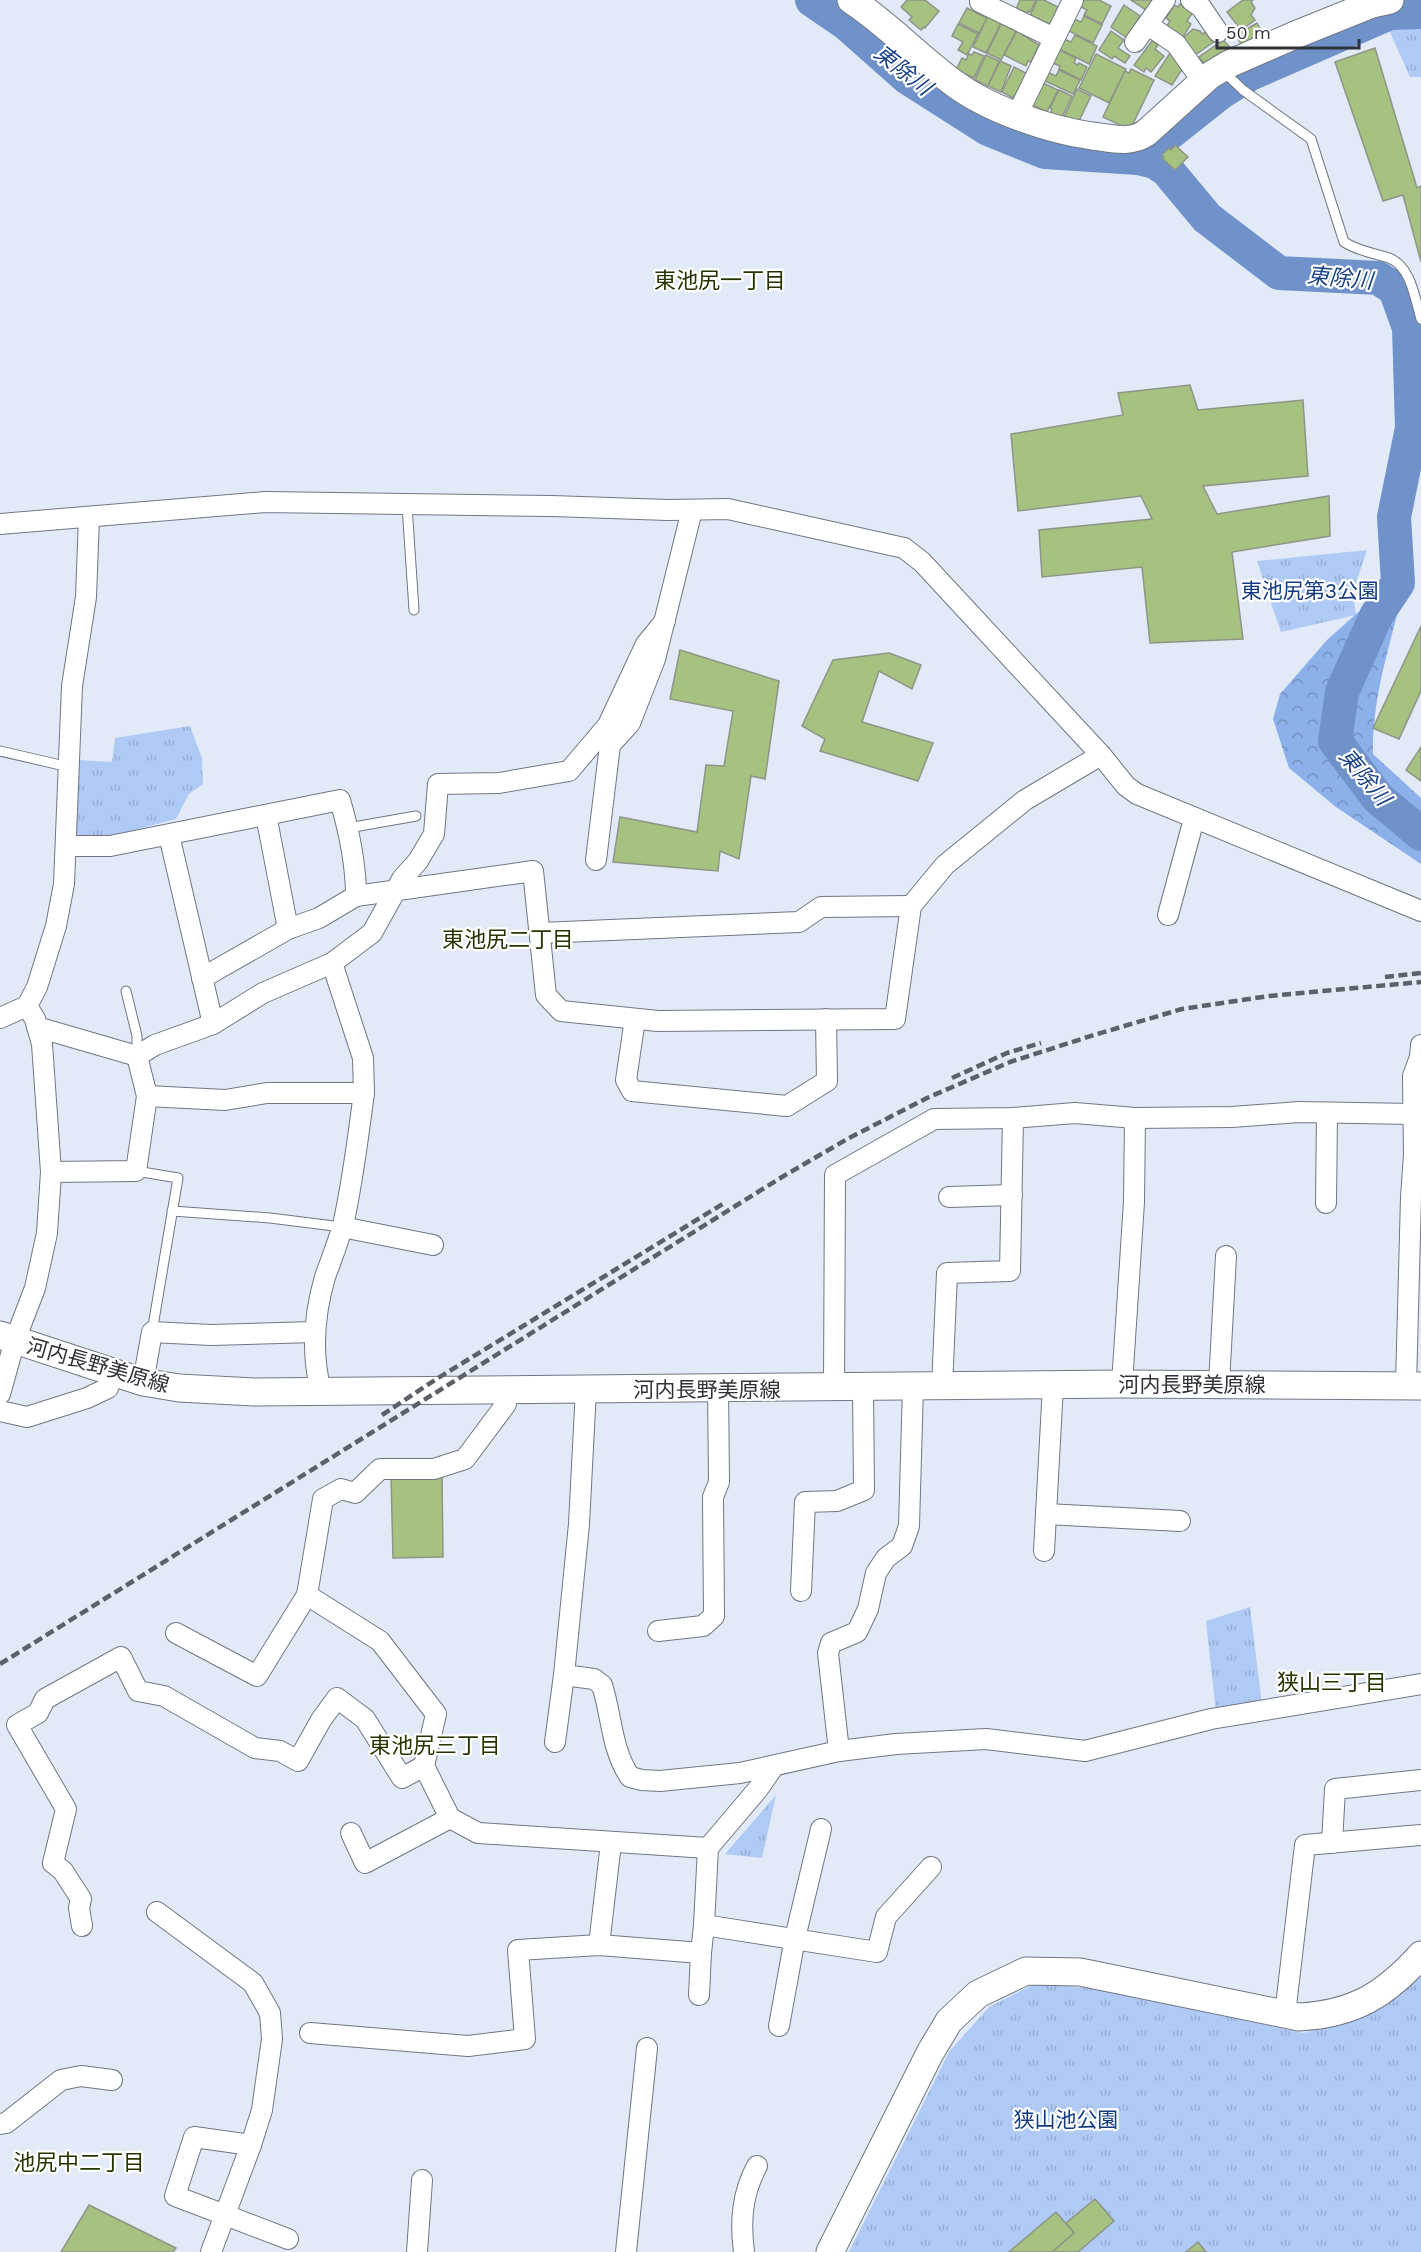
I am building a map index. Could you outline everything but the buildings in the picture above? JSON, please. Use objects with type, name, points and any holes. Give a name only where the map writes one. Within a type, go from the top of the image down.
[{"type":"main road","points":[[851,0],[878,19],[957,86],[990,104],[1067,132],[1131,140],[1146,133],[1216,74],[1250,54],[1372,4],[1390,0]]},
{"type":"main road","name":"河内長野美原線","points":[[7,1338],[142,1382],[179,1388],[254,1392],[1122,1384],[1413,1385]]},
{"type":"main road","points":[[830,2252],[930,2053],[949,2021],[978,1994],[1026,1971],[1080,1972],[1299,2017],[1326,2015],[1353,2007],[1377,1995],[1401,1977],[1421,1954]]},
{"type":"street","points":[[982,0],[981,2],[1054,38]]},
{"type":"street","points":[[1017,115],[1073,0]]},
{"type":"street","points":[[1135,42],[1165,0]]},
{"type":"street","points":[[1191,0],[1201,7],[1218,32]]},
{"type":"street","points":[[1148,24],[1216,74]]},
{"type":"street","points":[[0,524],[265,502],[737,510],[904,548],[922,562],[1101,755],[1126,786],[1137,794],[1421,911]]},
{"type":"street","points":[[596,860],[610,745],[630,723],[655,659],[692,510]]},
{"type":"street","points":[[0,1018],[27,1006],[37,987],[56,926],[64,884],[72,686],[86,597],[89,517]]},
{"type":"street","points":[[37,1027],[137,1056],[155,1045],[213,1024],[263,993],[332,963],[372,933],[395,890],[418,861],[434,834],[438,784],[500,783],[569,771],[608,725],[646,644],[665,621]]},
{"type":"street","points":[[202,978],[288,929],[319,918],[356,896],[533,872],[546,995],[561,1011],[658,1021],[895,1019],[910,906],[945,865],[1025,801],[1101,755]]},
{"type":"street","points":[[66,846],[110,846],[340,800],[348,828],[356,877],[356,896]]},
{"type":"street","points":[[266,815],[288,929]]},
{"type":"street","points":[[1168,915],[1194,819]]},
{"type":"street","points":[[170,835],[213,1024]]},
{"type":"street","points":[[540,933],[799,922],[821,907],[910,906]]},
{"type":"street","points":[[321,1391],[315,1368],[314,1332],[325,1279],[342,1227],[351,1185],[364,1093],[363,1058],[332,963]]},
{"type":"street","points":[[0,1394],[7,1338],[35,1288],[47,1233],[51,1172],[42,1044],[27,1006]]},
{"type":"street","points":[[635,1019],[626,1080],[632,1090],[787,1106],[827,1081],[826,1019]]},
{"type":"street","points":[[1413,1385],[1411,1197],[1414,1155],[1413,1076],[1420,1057],[1421,1046]]},
{"type":"street","points":[[51,1172],[136,1171],[147,1096],[137,1056]]},
{"type":"street","points":[[147,1096],[225,1100],[267,1093],[364,1093]]},
{"type":"street","points":[[834,1388],[835,1175],[934,1119],[1013,1118],[1075,1113],[1135,1118],[1328,1113],[1413,1114]]},
{"type":"street","points":[[1326,1203],[1328,1113]]},
{"type":"street","points":[[942,1387],[947,1273],[1010,1271],[1013,1118]]},
{"type":"street","points":[[1122,1384],[1134,1202],[1135,1118]]},
{"type":"street","points":[[949,1197],[1012,1195]]},
{"type":"street","points":[[342,1227],[433,1245]]},
{"type":"street","points":[[1219,1384],[1226,1256]]},
{"type":"street","points":[[142,1382],[152,1332],[211,1335],[314,1332]]},
{"type":"street","points":[[0,1411],[27,1417],[87,1398],[108,1388],[114,1373]]},
{"type":"street","points":[[1044,1551],[1053,1385]]},
{"type":"street","points":[[839,1751],[828,1653],[831,1643],[857,1632],[868,1608],[876,1573],[886,1558],[902,1546],[909,1526],[913,1387]]},
{"type":"street","points":[[658,1631],[703,1626],[714,1616],[714,1497],[719,1482],[718,1388]]},
{"type":"street","points":[[801,1591],[805,1502],[837,1502],[864,1490],[863,1388]]},
{"type":"street","points":[[555,1742],[579,1524],[586,1389]]},
{"type":"street","points":[[176,1633],[257,1676],[307,1595],[323,1499],[341,1489],[355,1493],[380,1469],[434,1468],[465,1459],[506,1404],[506,1390]]},
{"type":"street","points":[[1046,1514],[1180,1521]]},
{"type":"street","points":[[307,1595],[380,1641],[436,1714],[424,1766],[450,1818],[478,1833],[708,1848]]},
{"type":"street","points":[[81,1926],[79,1908],[81,1899],[63,1871],[53,1863],[66,1809],[16,1725],[38,1713],[45,1699],[121,1657],[138,1691],[164,1696],[255,1748],[280,1751],[298,1761],[321,1720],[337,1698],[365,1719],[402,1778],[424,1766]]},
{"type":"street","points":[[564,1675],[594,1679],[602,1685],[622,1766],[630,1777],[660,1781],[740,1773],[839,1751],[896,1744],[986,1739],[1085,1751],[1211,1719],[1421,1684]]},
{"type":"street","points":[[699,1995],[708,1848],[758,1789],[774,1766]]},
{"type":"street","points":[[1332,1843],[1335,1789],[1421,1780]]},
{"type":"street","points":[[351,1833],[365,1863],[450,1818]]},
{"type":"street","points":[[778,2026],[795,1938],[821,1829]]},
{"type":"street","points":[[1285,2014],[1305,1845],[1421,1835]]},
{"type":"street","points":[[600,1945],[611,1843]]},
{"type":"street","points":[[704,1924],[877,1952],[886,1917],[931,1867]]},
{"type":"street","points":[[157,1912],[253,1983],[270,2013],[272,2039],[264,2098],[251,2145],[211,2252]]},
{"type":"street","points":[[310,2033],[468,2046],[525,2039],[518,1950],[600,1945],[701,1953]]},
{"type":"street","points":[[626,2252],[647,2048]]},
{"type":"street","points":[[0,2124],[6,2123],[61,2080],[81,2076],[112,2080]]},
{"type":"street","points":[[251,2145],[194,2137],[175,2196],[288,2240]]},
{"type":"street","points":[[744,2252],[741,2230],[742,2206],[750,2179],[758,2166]]},
{"type":"street","points":[[417,2252],[422,2180]]},
{"type":"lane","points":[[1216,74],[1243,90],[1311,139],[1344,242],[1353,248],[1392,259],[1400,266],[1409,280],[1421,320]]},
{"type":"lane","points":[[407,505],[414,610]]},
{"type":"lane","points":[[0,751],[69,767]]},
{"type":"lane","points":[[348,828],[416,816]]},
{"type":"lane","points":[[126,991],[137,1036],[137,1056]]},
{"type":"lane","points":[[136,1171],[178,1178],[152,1332]]},
{"type":"lane","points":[[172,1211],[270,1218],[342,1227]]},
{"type":"green space","points":[[1414,21],[1421,21],[1421,77],[1410,77],[1389,30]]},
{"type":"green space","name":"東池尻第3公園","points":[[1367,550],[1353,592],[1356,615],[1281,632],[1257,561]]},
{"type":"green space","points":[[1374,598],[1397,615],[1377,701],[1373,754],[1421,798],[1421,864],[1336,807],[1289,768],[1273,719],[1280,694],[1327,640]]},
{"type":"green space","points":[[190,726],[202,758],[203,784],[189,794],[176,819],[101,839],[73,839],[78,760],[112,762],[115,738]]},
{"type":"green space","points":[[1250,1607],[1262,1705],[1216,1713],[1206,1621]]},
{"type":"green space","points":[[776,1795],[762,1858],[725,1854]]},
{"type":"green space","name":"狭山池公園","points":[[1421,1970],[1421,2252],[849,2252],[949,2052],[989,2007],[1036,1983],[1108,1990],[1303,2033],[1340,2025],[1399,1995]]},
{"type":"waterway","name":"東除川","points":[[812,0],[847,24],[908,78],[988,129],[1045,152],[1138,158],[1155,162],[1167,170],[1207,218],[1279,273],[1378,278],[1395,289],[1409,328],[1412,428],[1394,517],[1398,583],[1376,616],[1342,692],[1335,741],[1378,798],[1421,834]]},
{"type":"waterway","points":[[1138,158],[1220,93],[1250,74],[1390,13],[1421,12]]},
{"type":"railway","points":[[1385,977],[1421,973]]},
{"type":"railway","points":[[0,1664],[782,1177],[849,1138],[927,1098],[1010,1062],[1182,1009],[1269,996],[1421,982]]},
{"type":"railway","points":[[952,1078],[1007,1053],[1041,1043]]},
{"type":"railway","points":[[382,1415],[438,1378],[726,1202]]},
{"type":"district","name":"東池尻一丁目","points":[[720,280]]},
{"type":"district","name":"東池尻二丁目","points":[[508,939]]},
{"type":"district","name":"狭山三丁目","points":[[1332,1682]]},
{"type":"district","name":"東池尻三丁目","points":[[435,1745]]},
{"type":"district","name":"池尻中二丁目","points":[[79,2162]]}]
